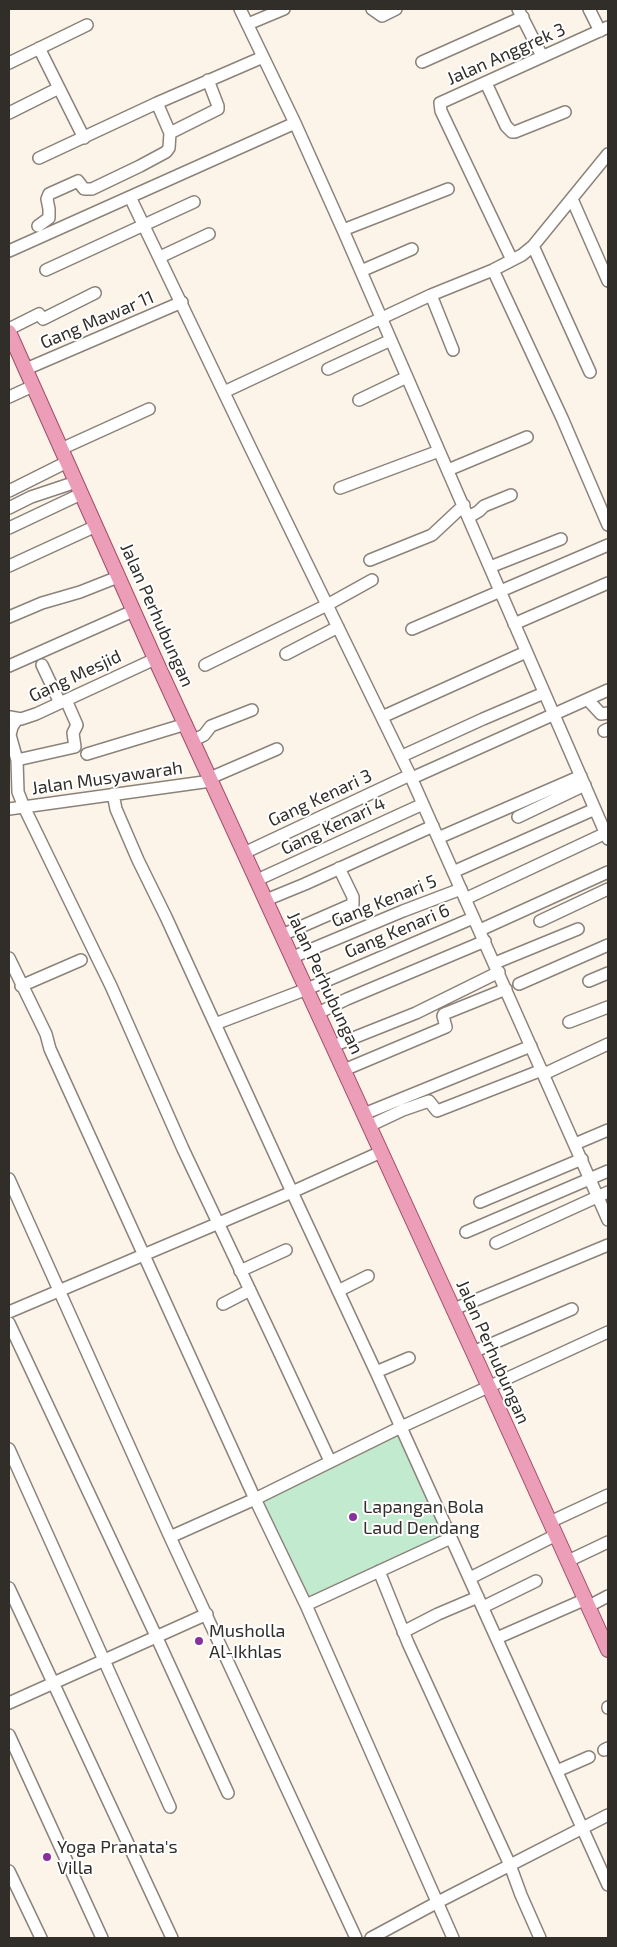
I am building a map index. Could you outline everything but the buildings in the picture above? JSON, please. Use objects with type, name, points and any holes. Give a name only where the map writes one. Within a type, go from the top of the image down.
[{"type":"main road","name":"Jalan Perhubungan","points":[[9,330],[133,611],[474,1352],[608,1650]]},
{"type":"street","points":[[240,9],[295,123],[343,230],[607,836]]},
{"type":"street","points":[[248,24],[284,9]]},
{"type":"street","points":[[372,9],[382,16],[396,9]]},
{"type":"street","points":[[589,9],[604,29]]},
{"type":"street","points":[[422,62],[521,13],[542,56]]},
{"type":"street","points":[[9,63],[87,25]]},
{"type":"street","name":"Jalan Anggrek 3","points":[[512,260],[440,108],[441,102],[604,29]]},
{"type":"street","points":[[39,48],[84,138]]},
{"type":"street","points":[[39,158],[208,80],[263,57]]},
{"type":"street","points":[[170,133],[218,109],[208,80]]},
{"type":"street","points":[[486,83],[506,126],[512,132],[565,112]]},
{"type":"street","points":[[9,113],[59,88]]},
{"type":"street","points":[[38,226],[49,218],[50,209],[46,199],[49,194],[78,181],[84,188],[92,190],[166,152],[170,133],[157,104]]},
{"type":"street","points":[[9,251],[295,123]]},
{"type":"street","points":[[224,392],[382,320],[430,295],[493,270],[522,255],[533,246],[608,154]]},
{"type":"street","points":[[343,230],[448,189]]},
{"type":"street","points":[[130,198],[402,756],[590,1179],[603,1194],[608,1220]]},
{"type":"street","points":[[572,199],[608,281]]},
{"type":"street","points":[[46,270],[194,202]]},
{"type":"street","points":[[160,257],[209,234]]},
{"type":"street","points":[[533,246],[590,372]]},
{"type":"street","points":[[361,271],[412,249]]},
{"type":"street","points":[[493,270],[562,418],[608,525]]},
{"type":"street","points":[[9,330],[39,314],[43,319],[95,293]]},
{"type":"street","points":[[430,295],[453,350]]},
{"type":"street","name":"Gang Mawar 11","points":[[26,370],[182,302]]},
{"type":"street","points":[[328,369],[391,340]]},
{"type":"street","points":[[359,400],[407,377]]},
{"type":"street","points":[[9,397],[33,386]]},
{"type":"street","points":[[61,449],[149,409]]},
{"type":"street","points":[[448,470],[527,437]]},
{"type":"street","points":[[340,488],[439,451]]},
{"type":"street","points":[[9,491],[67,462]]},
{"type":"street","points":[[9,508],[31,498],[79,488]]},
{"type":"street","points":[[9,528],[79,488]]},
{"type":"street","points":[[370,560],[432,535],[466,512],[479,512],[484,506],[510,495]]},
{"type":"street","points":[[9,566],[96,526]]},
{"type":"street","points":[[490,567],[561,539]]},
{"type":"street","points":[[412,629],[608,545]]},
{"type":"street","points":[[9,618],[42,603],[80,592],[118,577]]},
{"type":"street","points":[[205,665],[327,605],[372,580]]},
{"type":"street","points":[[514,624],[608,583]]},
{"type":"street","points":[[9,666],[133,611]]},
{"type":"street","points":[[286,654],[342,635]]},
{"type":"street","points":[[382,717],[526,652]]},
{"type":"street","name":"Gang Mesjid","points":[[13,718],[36,714],[155,659]]},
{"type":"street","points":[[14,766],[75,747],[73,733],[77,725],[42,665]]},
{"type":"street","name":"Gang Kenari 3","points":[[244,853],[411,776],[554,716],[608,690]]},
{"type":"street","points":[[402,756],[483,718],[544,693]]},
{"type":"street","points":[[588,700],[601,714],[608,714]]},
{"type":"street","points":[[194,740],[203,736],[211,726],[252,710]]},
{"type":"street","points":[[13,718],[10,735],[18,792],[24,807],[111,986],[217,1223],[330,1462]]},
{"type":"street","points":[[87,754],[186,724]]},
{"type":"street","name":"Jalan Musyawarah","points":[[9,809],[210,779],[277,749]]},
{"type":"street","points":[[518,817],[583,781]]},
{"type":"street","points":[[438,838],[583,781]]},
{"type":"street","points":[[114,794],[116,809],[131,843],[376,1372],[608,1885]]},
{"type":"street","name":"Gang Kenari 4","points":[[257,880],[423,804]]},
{"type":"street","points":[[454,872],[595,809]]},
{"type":"street","points":[[266,900],[433,826]]},
{"type":"street","name":"Gang Kenari 5","points":[[293,958],[403,911],[463,894],[607,836]]},
{"type":"street","points":[[282,935],[353,904],[351,893],[339,868]]},
{"type":"street","points":[[318,1013],[483,936],[608,872]]},
{"type":"street","points":[[540,921],[608,889]]},
{"type":"street","name":"Gang Kenari 6","points":[[215,1024],[307,989],[473,918]]},
{"type":"street","points":[[333,1046],[416,1013],[497,968],[578,929]]},
{"type":"street","points":[[519,984],[608,945]]},
{"type":"street","points":[[9,958],[46,1034],[50,1050],[142,1254],[306,1605],[453,1938]]},
{"type":"street","points":[[21,986],[81,960]]},
{"type":"street","points":[[590,981],[608,973]]},
{"type":"street","points":[[344,1070],[446,1027],[444,1014],[506,989]]},
{"type":"street","points":[[569,1022],[608,1007]]},
{"type":"street","points":[[366,1120],[429,1101],[437,1111],[543,1072],[608,1044]]},
{"type":"street","points":[[366,1120],[531,1046]]},
{"type":"street","points":[[575,1144],[608,1130]]},
{"type":"street","points":[[9,1312],[292,1192],[381,1152]]},
{"type":"street","points":[[480,1202],[582,1160]]},
{"type":"street","points":[[466,1232],[608,1171]]},
{"type":"street","points":[[9,1179],[170,1537],[356,1938]]},
{"type":"street","points":[[496,1243],[603,1194]]},
{"type":"street","points":[[454,1309],[608,1244]]},
{"type":"street","points":[[240,1270],[286,1250]]},
{"type":"street","points":[[338,1291],[368,1276]]},
{"type":"street","points":[[223,1304],[250,1290]]},
{"type":"street","points":[[474,1352],[572,1309]]},
{"type":"street","points":[[9,1323],[228,1793]]},
{"type":"street","points":[[170,1537],[255,1499],[401,1427],[608,1332]]},
{"type":"street","points":[[376,1372],[409,1358]]},
{"type":"street","points":[[9,1449],[106,1660],[170,1807]]},
{"type":"street","points":[[550,1522],[608,1495]]},
{"type":"street","points":[[470,1578],[556,1535]]},
{"type":"street","points":[[306,1605],[451,1538]]},
{"type":"street","points":[[568,1561],[608,1542]]},
{"type":"street","points":[[379,1571],[404,1632],[510,1865],[540,1938]]},
{"type":"street","points":[[404,1632],[438,1614],[480,1602],[536,1580]]},
{"type":"street","points":[[9,1588],[172,1938]]},
{"type":"street","points":[[497,1638],[608,1596]]},
{"type":"street","points":[[9,1703],[207,1614]]},
{"type":"street","points":[[9,1735],[102,1938]]},
{"type":"street","points":[[557,1771],[589,1757]]},
{"type":"street","points":[[371,1938],[608,1815]]},
{"type":"street","points":[[9,1871],[41,1938]]},
{"type":"green space","name":"Lapangan Bola Laud Dendang","points":[[399,1434],[447,1534],[307,1601],[259,1500]]},
{"type":"place","name":"Lapangan Bola Laud Dendang","points":[[353,1517]]},
{"type":"place","name":"Musholla Al-Ikhlas","points":[[199,1641]]},
{"type":"place","name":"Yoga Pranata's Villa","points":[[47,1857]]}]
